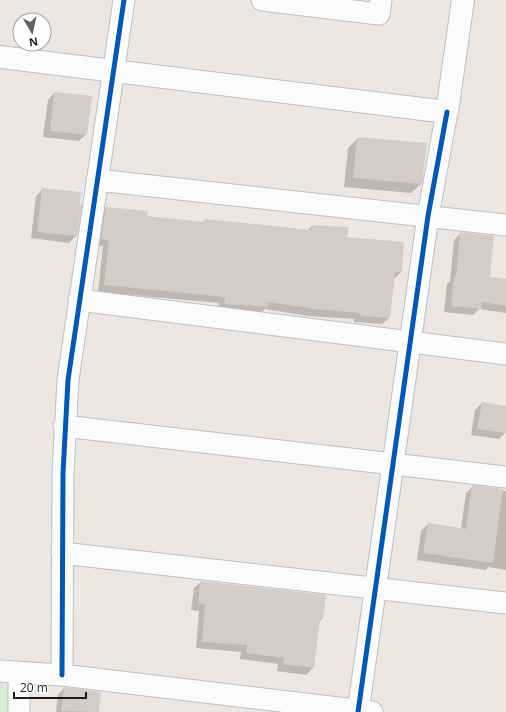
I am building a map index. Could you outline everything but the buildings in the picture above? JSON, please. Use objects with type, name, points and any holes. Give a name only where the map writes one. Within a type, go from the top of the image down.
[{"type":"street","points":[[62,676],[64,426],[68,380],[78,300],[124,0]]},
{"type":"street","points":[[262,0],[379,14],[381,0]]},
{"type":"street","points":[[19,712],[9,672],[62,676],[363,711],[375,588],[428,216],[447,112],[463,0]]},
{"type":"street","points":[[0,57],[447,112]]},
{"type":"street","points":[[97,180],[506,225]]},
{"type":"street","points":[[78,300],[506,354]]},
{"type":"street","points":[[64,426],[506,477]]},
{"type":"street","points":[[62,553],[506,603]]},
{"type":"green space","points":[[0,683],[9,691],[10,712],[0,712]]},
{"type":"cycle path","points":[[62,675],[63,473],[68,380],[124,0]]},
{"type":"cycle path","points":[[358,712],[428,216],[447,112]]}]
